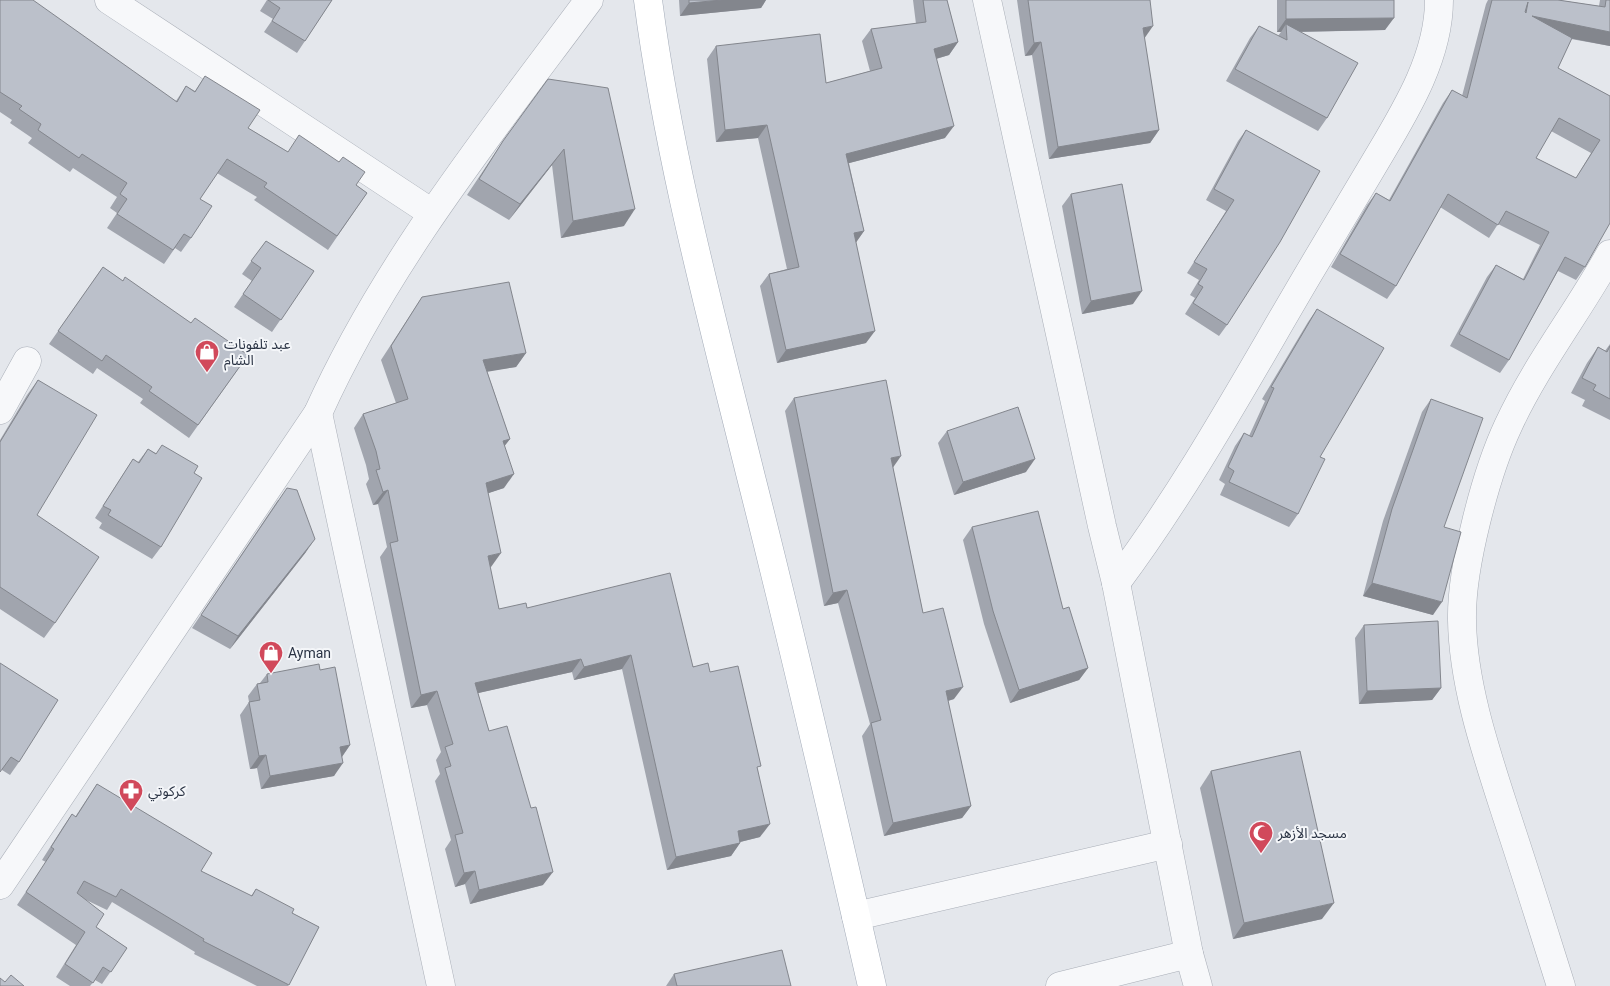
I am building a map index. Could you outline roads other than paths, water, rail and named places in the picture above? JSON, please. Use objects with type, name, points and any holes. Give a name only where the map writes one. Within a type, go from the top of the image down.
[{"type":"main road","points":[[648,0],[668,123],[716,333],[799,666],[872,986]]},
{"type":"street","points":[[109,0],[432,213]]},
{"type":"street","points":[[0,885],[318,413],[360,328],[432,213],[589,0]]},
{"type":"street","points":[[988,0],[1116,583],[1189,954],[1198,986]]},
{"type":"street","points":[[1116,583],[1152,535],[1198,465],[1393,132],[1426,68],[1439,20],[1439,0]]},
{"type":"street","points":[[1561,986],[1489,761],[1467,672],[1462,619],[1466,575],[1484,492],[1507,429],[1527,386],[1565,329],[1610,254]]},
{"type":"street","points":[[0,410],[28,361]]},
{"type":"street","points":[[318,413],[433,981]]},
{"type":"street","points":[[856,916],[1168,844]]},
{"type":"street","points":[[1060,986],[1189,954]]},
{"type":"place","name":"عبد تلفونات الشام","points":[[207,373]]},
{"type":"place","name":"Ayman","points":[[271,674]]},
{"type":"place","name":"كركوتي","points":[[131,812]]},
{"type":"place","name":"مسجد الأزهر","points":[[1261,854]]}]
